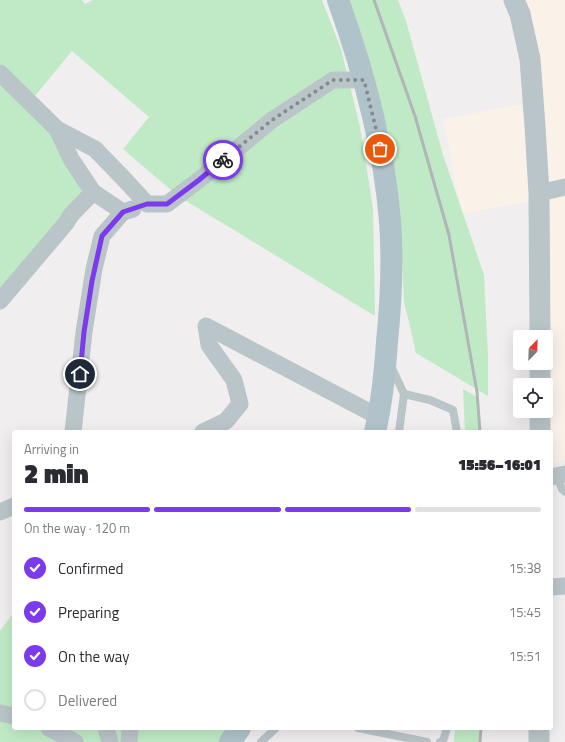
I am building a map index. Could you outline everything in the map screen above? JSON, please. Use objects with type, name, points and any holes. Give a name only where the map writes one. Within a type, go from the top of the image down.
[{"type":"main road","points":[[338,0],[364,80],[378,137],[386,185],[390,222],[390,308],[386,356],[377,425]]},
{"type":"main road","points":[[230,742],[239,730]]},
{"type":"street","points":[[514,0],[520,14],[530,59],[539,193],[540,330]]},
{"type":"street","points":[[0,73],[57,129],[95,149],[147,204]]},
{"type":"street","points":[[73,430],[84,332],[94,269],[102,236],[123,212],[147,204],[167,204],[199,180],[272,120],[333,80],[364,80]]},
{"type":"street","points":[[57,129],[70,159],[93,192],[123,212]]},
{"type":"street","points":[[539,193],[565,187]]},
{"type":"street","points":[[0,301],[66,223],[71,215],[93,192]]},
{"type":"street","points":[[207,430],[226,421],[240,404],[234,380],[209,345],[206,326],[377,425]]},
{"type":"street","points":[[540,418],[540,430]]},
{"type":"street","points":[[0,512],[12,507]]},
{"type":"street","points":[[553,587],[565,586]]},
{"type":"street","points":[[0,713],[12,716]]},
{"type":"street","points":[[53,730],[75,742]]},
{"type":"street","points":[[107,730],[110,742]]},
{"type":"street","points":[[129,742],[130,730]]},
{"type":"street","points":[[539,730],[539,742]]},
{"type":"lane","points":[[386,356],[404,394],[399,430]]},
{"type":"lane","points":[[404,394],[430,400],[453,410],[457,430]]},
{"type":"lane","points":[[558,476],[562,489],[565,492]]},
{"type":"lane","points":[[261,742],[274,730]]},
{"type":"lane","points":[[368,730],[427,742]]},
{"type":"lane","points":[[440,742],[443,741],[446,730]]},
{"type":"shaded area","points":[[521,0],[565,0],[565,460],[553,463],[553,430],[549,430],[549,418],[553,418],[553,378],[548,378],[548,370],[553,370],[553,330],[547,330],[544,165]]},
{"type":"shaded area","points":[[521,104],[540,199],[462,214],[443,119]]},
{"type":"green space","points":[[0,0],[82,0],[85,4],[93,0],[322,0],[341,49],[360,127],[373,208],[375,316],[178,196],[123,149],[149,117],[72,51],[30,102],[93,192],[0,302]]},
{"type":"green space","points":[[348,0],[398,0],[406,21],[443,155],[484,275],[488,357],[488,396],[416,353],[404,302],[402,260],[390,139],[365,51]]},
{"type":"green space","points":[[463,389],[477,397],[480,430],[465,430]]},
{"type":"green space","points":[[12,615],[12,730],[239,730],[230,742],[0,742],[0,631]]},
{"type":"green space","points":[[455,730],[481,730],[480,742],[454,742]]},
{"type":"railway","points":[[374,0],[415,116],[449,235],[477,392],[480,430]]},
{"type":"railway","points":[[480,742],[481,730]]},
{"type":"way so far","points":[[223,160],[272,120],[300,100],[333,80],[364,80],[380,149]]},
{"type":"route","points":[[80,374],[84,332],[92,281],[102,236],[123,212],[147,204],[167,204],[223,160]]}]
